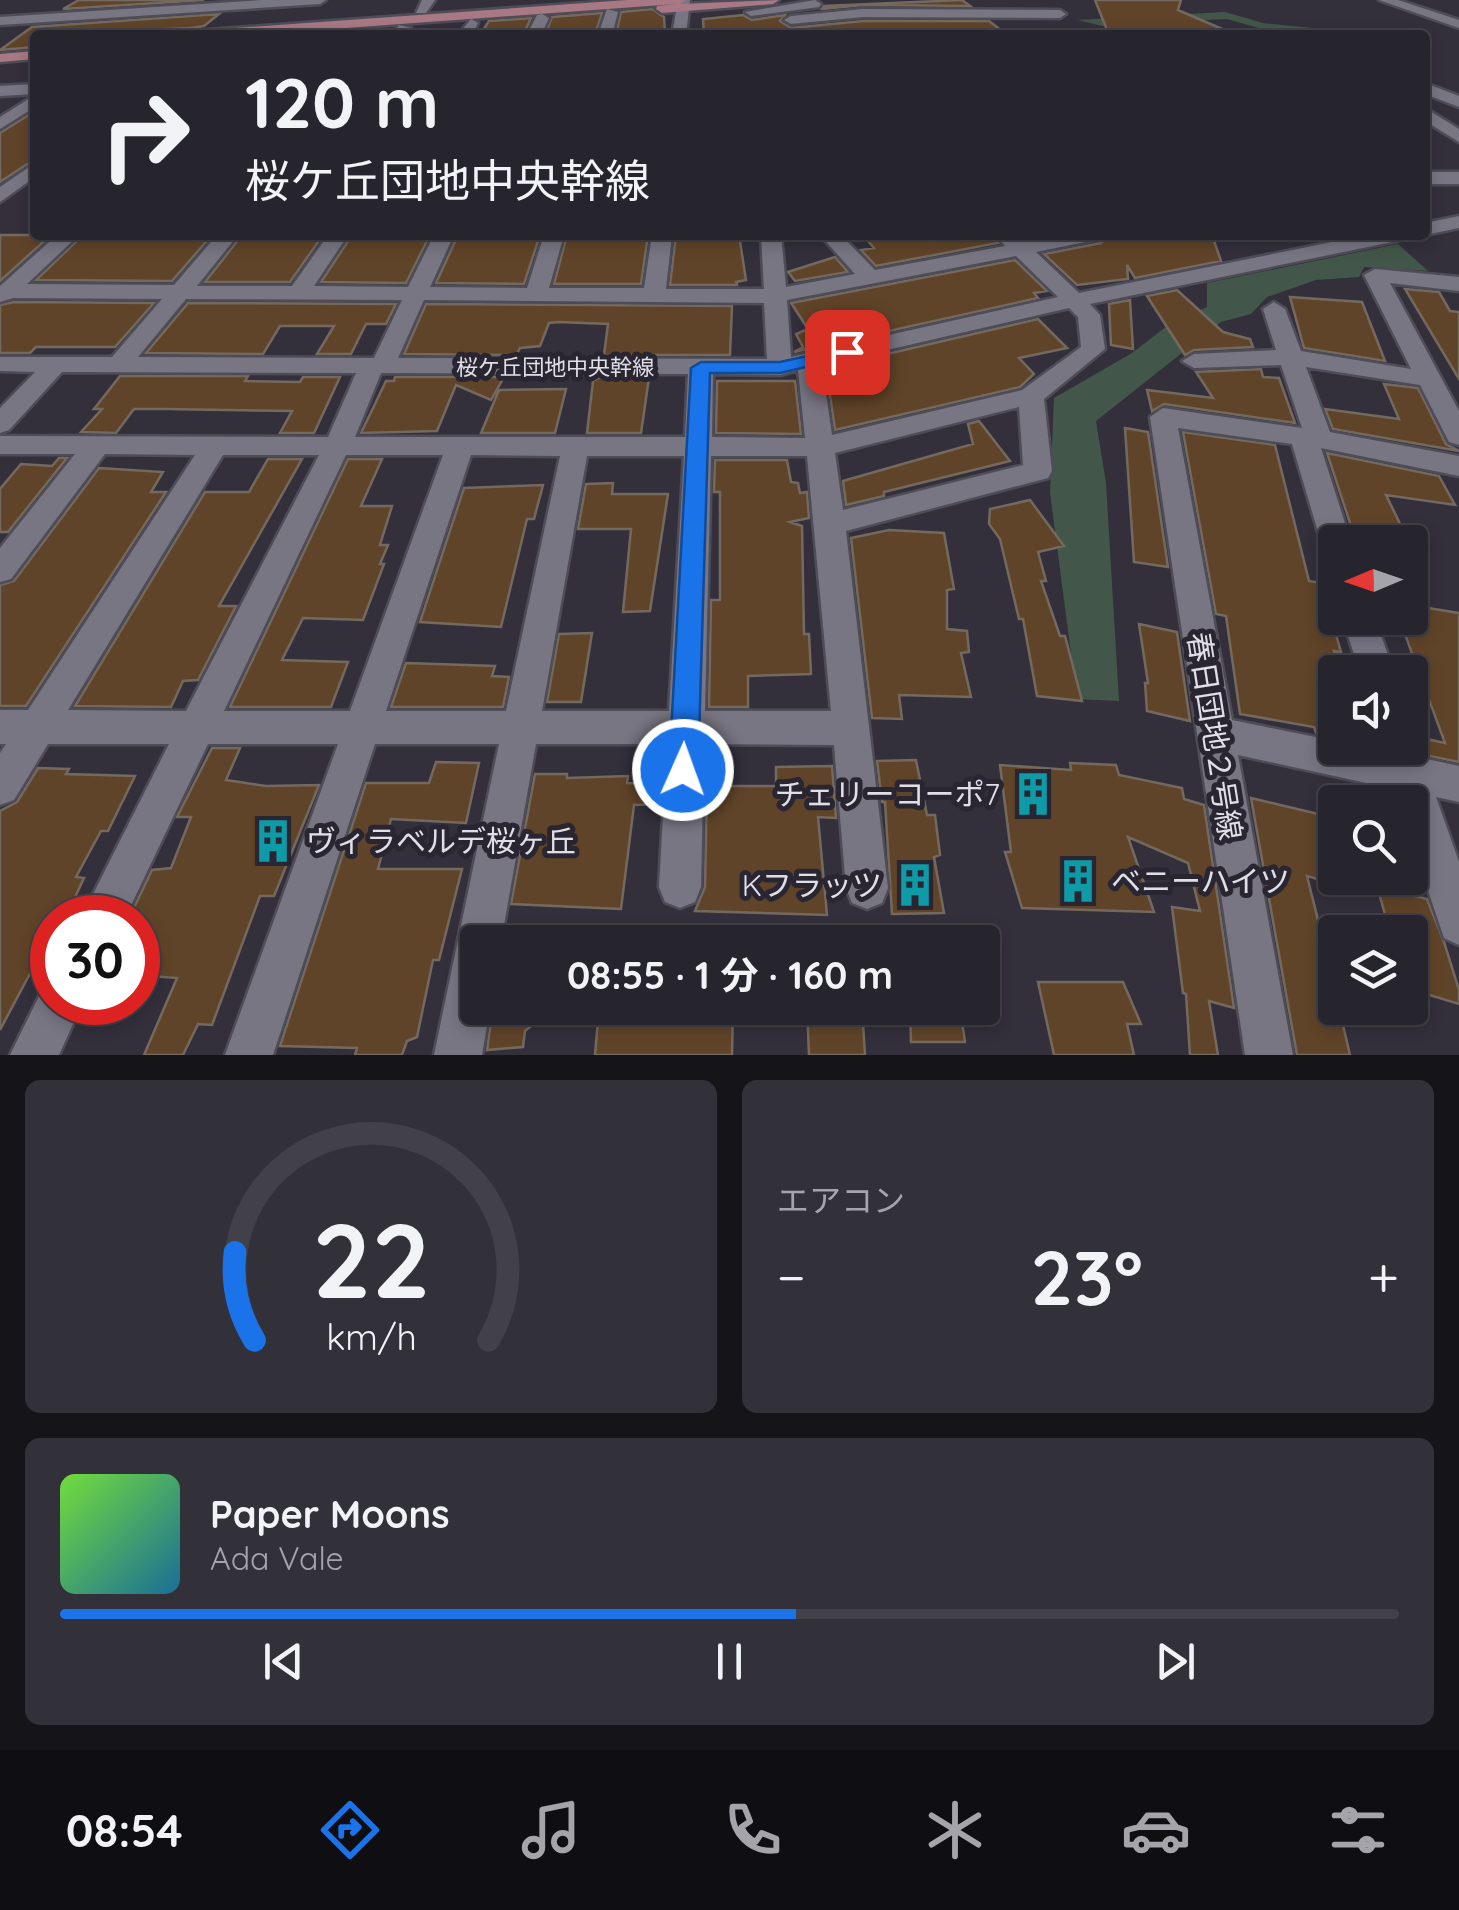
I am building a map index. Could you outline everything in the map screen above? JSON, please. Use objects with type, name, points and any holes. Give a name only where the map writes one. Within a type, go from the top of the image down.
[{"type":"main road","points":[[321,30],[547,9],[683,2],[750,12]]},
{"type":"main road","points":[[468,29],[547,9],[612,12],[683,2]]},
{"type":"main road","points":[[0,50],[30,47]]},
{"type":"main road","points":[[0,58],[30,55]]},
{"type":"street","points":[[0,21],[40,0]]},
{"type":"street","points":[[88,15],[114,0]]},
{"type":"street","points":[[144,26],[182,0]]},
{"type":"street","points":[[0,21],[320,0]]},
{"type":"street","points":[[302,30],[330,0]]},
{"type":"street","points":[[750,12],[786,15],[863,10],[1063,18],[1048,0]]},
{"type":"street","points":[[1386,0],[1459,24]]},
{"type":"street","points":[[680,30],[683,2]]},
{"type":"street","points":[[1370,3],[1418,11]]},
{"type":"street","points":[[607,30],[612,12]]},
{"type":"street","points":[[0,92],[30,89]]},
{"type":"street","points":[[1430,92],[1459,102]]},
{"type":"street","points":[[0,124],[30,103]]},
{"type":"street","points":[[1430,117],[1459,137]]},
{"type":"street","points":[[1,194],[30,172]]},
{"type":"street","points":[[1430,177],[1459,178]]},
{"type":"street","points":[[1,194],[30,194]]},
{"type":"street","points":[[1430,209],[1459,212]]},
{"type":"street","points":[[1430,228],[1459,222]]},
{"type":"street","points":[[4,294],[63,240]]},
{"type":"street","points":[[118,366],[224,240]]},
{"type":"street","points":[[298,294],[335,240]]},
{"type":"street","points":[[113,895],[442,240]]},
{"type":"street","points":[[536,296],[553,240]]},
{"type":"street","points":[[654,296],[661,240]]},
{"type":"street","points":[[771,240],[774,296],[821,448],[867,888]]},
{"type":"street","points":[[835,240],[870,278]]},
{"type":"street","points":[[952,240],[972,258]]},
{"type":"street","name":"桜ケ丘団地中央幹線","points":[[0,364],[701,368],[794,364],[1076,300],[1371,240]]},
{"type":"street","points":[[0,445],[821,448],[1031,396],[1092,349],[1088,315],[1014,242],[972,258],[774,296],[4,294]]},
{"type":"street","points":[[1459,284],[1375,276],[1459,436]]},
{"type":"street","points":[[1274,309],[1332,525]]},
{"type":"street","points":[[1194,361],[1289,357],[1429,379]]},
{"type":"street","points":[[0,424],[54,365]]},
{"type":"street","points":[[680,887],[701,368]]},
{"type":"street","points":[[830,524],[1038,472],[1031,396]]},
{"type":"street","name":"春日団地２号線","points":[[1268,1055],[1163,417],[1312,439]]},
{"type":"street","points":[[1312,439],[1459,466]]},
{"type":"street","points":[[0,787],[215,446]]},
{"type":"street","points":[[0,570],[96,448]]},
{"type":"street","points":[[482,925],[574,448]]},
{"type":"street","points":[[248,1055],[458,449]]},
{"type":"street","points":[[0,727],[684,731],[850,728]]},
{"type":"street","points":[[1213,733],[1318,748]]},
{"type":"street","points":[[1406,765],[1459,923]]},
{"type":"street","points":[[1415,765],[1459,784]]},
{"type":"street","points":[[34,1055],[49,1025]]},
{"type":"street","points":[[458,1055],[464,1025]]},
{"type":"green space","points":[[1225,12],[1263,23],[1332,30],[1270,30],[1227,19],[1102,26],[1078,20]]},
{"type":"green space","points":[[1398,244],[1428,271],[1364,267],[1359,277],[1316,280],[1267,297],[1251,314],[1221,322],[1096,421],[1106,483],[1119,701],[1077,699],[1050,493],[1054,398],[1132,353],[1171,323],[1207,307],[1207,283]]},
{"type":"building","points":[[79,0],[204,0],[63,9]]},
{"type":"building","points":[[962,0],[970,6],[863,5],[822,9],[824,6]]},
{"type":"building","points":[[1095,0],[1181,0],[1178,10],[1224,30],[1107,30]]},
{"type":"building","points":[[652,9],[664,17],[665,30],[617,30],[621,12]]},
{"type":"building","points":[[602,13],[597,30],[547,30],[552,17]]},
{"type":"building","points":[[219,14],[204,26],[191,28],[30,30],[30,47],[0,50],[32,27]]},
{"type":"building","points":[[743,15],[752,20],[785,15],[780,21],[791,28],[863,21],[989,21],[1001,30],[704,30],[703,19]]},
{"type":"building","points":[[531,18],[525,30],[483,30],[489,21]]},
{"type":"building","points":[[30,114],[30,162],[0,182],[0,133]]},
{"type":"building","points":[[0,235],[30,235],[30,240],[45,240],[0,281]]},
{"type":"building","points":[[78,240],[208,240],[172,281],[36,280]]},
{"type":"building","points":[[238,240],[319,240],[290,282],[205,282]]},
{"type":"building","points":[[349,240],[428,240],[406,283],[321,282]]},
{"type":"building","points":[[456,240],[538,240],[524,284],[436,283]]},
{"type":"building","points":[[566,240],[647,240],[641,284],[554,284]]},
{"type":"building","points":[[675,240],[740,240],[746,280],[736,282],[737,285],[670,285]]},
{"type":"building","points":[[867,240],[998,243],[876,266],[861,250],[874,248]]},
{"type":"building","points":[[1214,240],[1221,261],[1135,278],[1127,265],[1128,279],[1077,285],[1044,254],[1101,243]]},
{"type":"building","points":[[835,257],[848,272],[795,281],[788,272]]},
{"type":"building","points":[[1015,260],[1047,291],[1034,293],[1038,298],[794,352],[803,347],[796,334],[808,329],[791,303]]},
{"type":"building","points":[[1405,289],[1439,292],[1450,311],[1459,312],[1459,379]]},
{"type":"building","points":[[1177,290],[1223,332],[1250,339],[1253,347],[1194,350],[1185,355],[1147,296]]},
{"type":"building","points":[[1290,297],[1362,302],[1385,361],[1304,348]]},
{"type":"building","points":[[1130,300],[1133,349],[1111,345],[1109,304]]},
{"type":"building","points":[[154,303],[115,347],[36,347],[30,353],[0,353],[0,305]]},
{"type":"building","points":[[188,303],[396,304],[386,324],[366,324],[351,354],[317,354],[334,326],[280,326],[263,354],[146,353]]},
{"type":"building","points":[[426,304],[732,306],[730,355],[604,355],[608,324],[559,322],[549,323],[540,346],[520,348],[516,355],[404,354]]},
{"type":"building","points":[[1038,319],[1067,348],[1019,358],[1034,374],[1020,387],[835,430],[826,368]]},
{"type":"building","points":[[1261,369],[1263,377],[1279,378],[1295,423],[1164,404],[1152,411],[1147,390],[1213,398],[1196,372]]},
{"type":"building","points":[[120,376],[248,376],[245,381],[300,382],[303,377],[340,377],[314,433],[280,433],[292,411],[165,409],[134,409],[116,433],[81,432],[102,409],[94,409]]},
{"type":"building","points":[[395,377],[504,377],[491,400],[456,385],[437,431],[361,433],[386,381],[394,381]]},
{"type":"building","points":[[600,377],[649,378],[641,433],[587,433],[593,381]]},
{"type":"building","points":[[717,381],[795,381],[801,434],[716,433]]},
{"type":"building","points":[[1384,384],[1418,388],[1446,444],[1459,451],[1333,429],[1325,409],[1399,419]]},
{"type":"building","points":[[566,389],[555,433],[481,433],[499,390]]},
{"type":"building","points":[[979,421],[1010,461],[846,505],[843,481],[973,444],[968,424]]},
{"type":"building","points":[[1125,428],[1148,432],[1168,567],[1134,562]]},
{"type":"building","points":[[1183,432],[1275,445],[1309,581],[1318,582],[1318,635],[1336,635],[1341,652],[1318,655],[1318,733],[1314,727],[1240,714],[1226,616],[1216,614]]},
{"type":"building","points":[[1327,453],[1439,476],[1455,505],[1386,495],[1401,525],[1351,525]]},
{"type":"building","points":[[59,458],[67,458],[8,532],[0,532],[0,489],[21,464],[52,466]]},
{"type":"building","points":[[268,459],[302,459],[219,606],[236,606],[198,680],[183,681],[171,707],[75,706],[205,492],[249,492]]},
{"type":"building","points":[[348,459],[382,459],[361,506],[392,506],[380,545],[388,545],[380,564],[384,564],[363,620],[303,618],[282,660],[348,662],[331,707],[230,707]]},
{"type":"building","points":[[715,460],[787,460],[791,482],[798,483],[800,493],[807,492],[809,518],[790,522],[802,526],[804,634],[809,634],[811,674],[748,676],[748,707],[709,707],[711,600],[720,600],[720,492],[714,492]]},
{"type":"building","points":[[99,468],[163,472],[151,492],[166,492],[26,706],[0,706],[0,585],[14,581]]},
{"type":"building","points":[[613,483],[612,494],[668,494],[650,611],[623,612],[631,529],[578,529],[586,484]]},
{"type":"building","points":[[543,485],[534,519],[527,519],[501,627],[420,622],[464,488]]},
{"type":"building","points":[[1030,500],[1064,546],[1038,552],[1046,581],[1041,581],[1060,636],[1065,636],[1082,701],[1037,696],[1023,619],[1019,619],[1000,539],[989,524],[990,509]]},
{"type":"building","points":[[889,530],[944,533],[954,589],[947,590],[947,629],[967,631],[969,652],[961,653],[971,697],[899,695],[902,719],[872,718],[851,538]]},
{"type":"building","points":[[1428,608],[1459,613],[1459,762],[1429,756],[1428,739],[1445,743],[1428,697],[1428,655],[1413,655],[1405,635],[1428,635]]},
{"type":"building","points":[[1139,624],[1177,632],[1190,721],[1147,711],[1148,683]]},
{"type":"building","points":[[592,633],[581,702],[547,702],[559,634]]},
{"type":"building","points":[[406,663],[495,666],[492,676],[509,677],[503,707],[391,707]]},
{"type":"building","points":[[212,748],[240,748],[226,780],[266,786],[319,785],[274,896],[260,896],[212,1025],[198,1024],[183,1055],[144,1055],[177,978],[160,977],[160,895],[140,895],[152,870],[171,868],[191,817],[177,817]]},
{"type":"building","name":"Kフラッツ","points":[[916,760],[927,815],[935,815],[940,855],[934,857],[944,913],[892,914],[885,802],[877,761]]},
{"type":"building","points":[[436,762],[479,763],[466,823],[391,819],[378,869],[462,869],[439,960],[433,960],[417,1037],[407,1041],[402,1055],[355,1055],[357,1048],[280,1046],[366,783],[429,783]]},
{"type":"building","points":[[1070,763],[1116,765],[1119,775],[1182,788],[1184,799],[1204,805],[1234,1008],[1209,1001],[1218,1055],[1190,1055],[1186,994],[1172,907],[1200,911],[1188,863],[1128,837],[1154,912],[1022,908],[1005,852],[1011,852],[1000,765],[1071,770]]},
{"type":"building","points":[[832,766],[836,818],[818,817],[827,915],[695,911],[705,887],[707,786],[776,786],[776,767]]},
{"type":"building","points":[[38,768],[69,769],[66,774],[135,776],[108,831],[101,831],[76,877],[84,878],[76,895],[30,895],[30,973],[0,1030],[0,811],[17,802]]},
{"type":"building","points":[[535,774],[567,774],[567,778],[628,776],[627,783],[661,784],[660,804],[634,805],[621,909],[511,904]]},
{"type":"building","points":[[1251,798],[1318,814],[1318,879],[1307,876],[1318,920],[1318,1025],[1343,1025],[1350,1055],[1297,1055]]},
{"type":"building","points":[[1380,895],[1427,899],[1459,990],[1459,1004],[1428,995],[1428,915],[1385,915]]},
{"type":"building","points":[[1038,982],[1123,982],[1141,1024],[1127,1024],[1134,1055],[1054,1055]]},
{"type":"building","points":[[491,1025],[533,1025],[525,1031],[523,1047],[487,1050]]},
{"type":"building","points":[[598,1025],[733,1025],[732,1055],[595,1055]]},
{"type":"building","points":[[808,1025],[863,1025],[865,1055],[809,1055]]},
{"type":"building","points":[[910,1025],[962,1025],[965,1042],[911,1042]]},
{"type":"place","name":"チェリーコーポ7","points":[[1033,794]]},
{"type":"place","name":"ヴィラベルデ桜ヶ丘","points":[[273,841]]},
{"type":"place","name":"ベニーハイツ","points":[[1078,881]]},
{"type":"place","name":"Kフラッツ","points":[[915,885]]},
{"type":"route","points":[[683,770],[701,368],[780,368],[847,352]]}]
